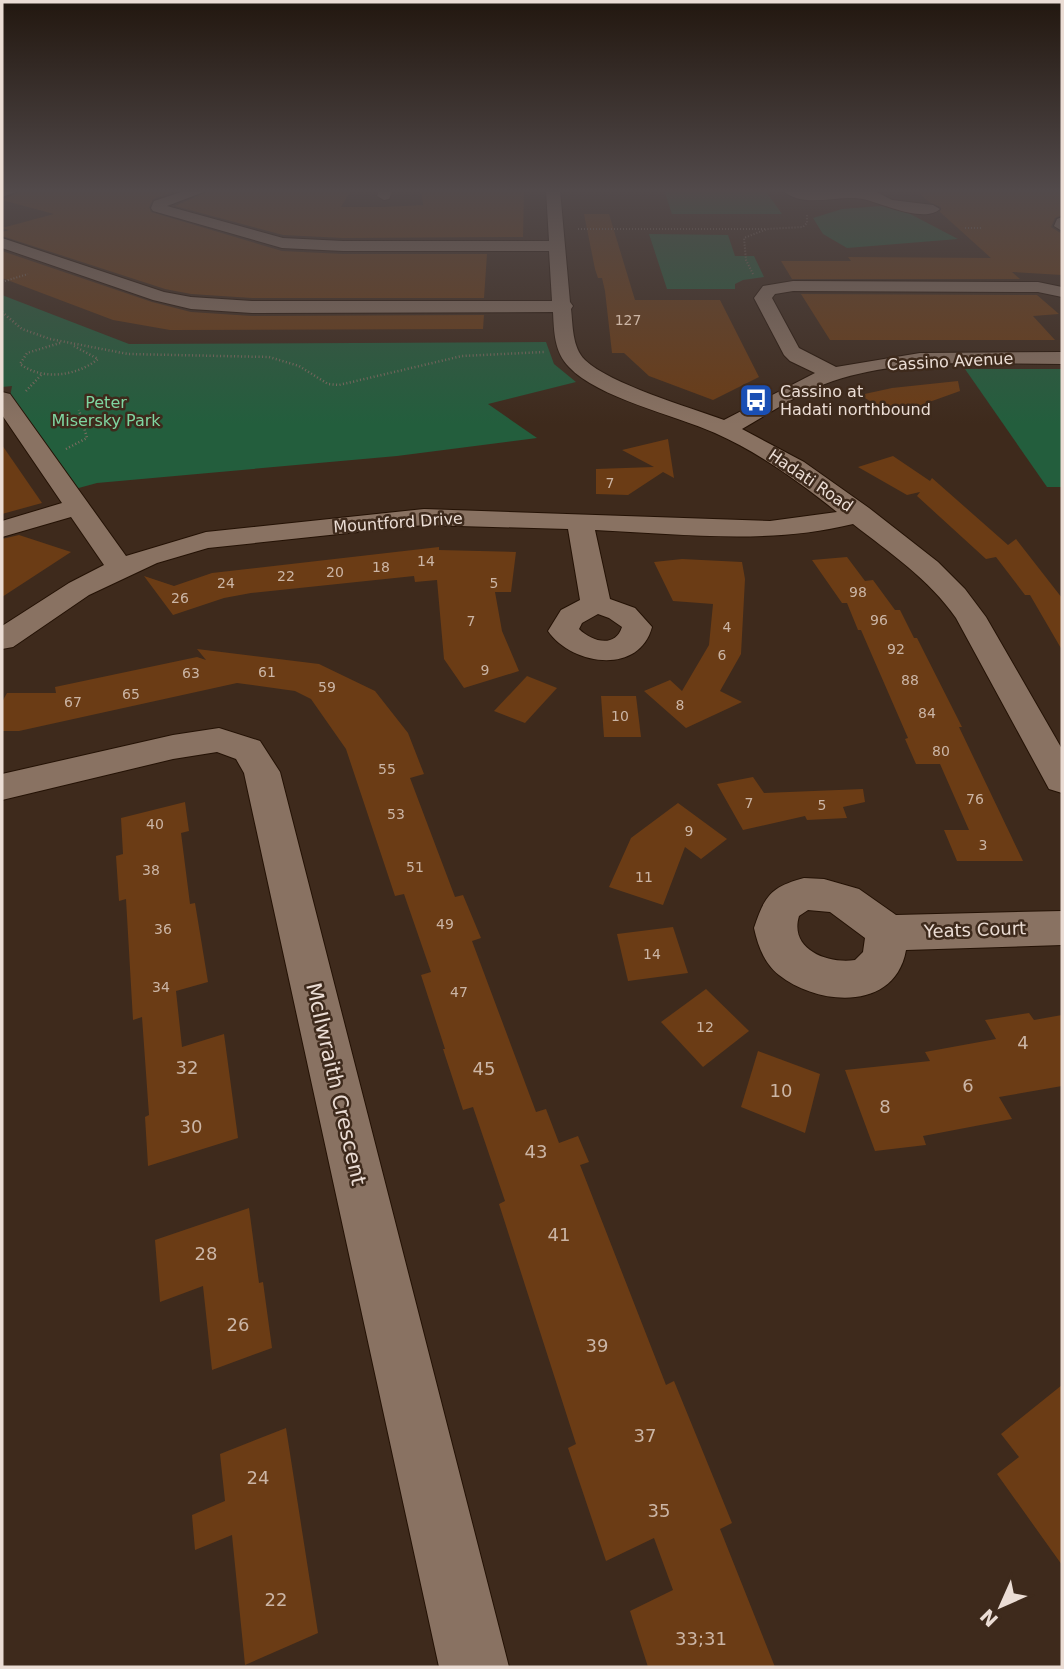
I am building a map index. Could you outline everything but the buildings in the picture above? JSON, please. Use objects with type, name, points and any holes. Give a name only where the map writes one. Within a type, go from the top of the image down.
[{"type":"street","points":[[76,268],[159,296],[191,303],[252,307],[564,306]]},
{"type":"street","name":"Hadati Road","points":[[560,268],[564,340],[576,363],[596,379],[628,394],[725,429],[796,467],[928,568],[956,595],[971,617],[1062,780]]},
{"type":"street","points":[[835,374],[810,364],[791,351],[763,298],[769,290],[793,286],[1038,287],[1062,292]]},
{"type":"street","name":"Cassino Avenue","points":[[725,429],[835,374],[916,359],[1062,358]]},
{"type":"street","points":[[2,399],[120,568]]},
{"type":"street","points":[[2,530],[78,507]]},
{"type":"street","name":"Mountford Drive","points":[[2,640],[79,589],[120,568],[147,557],[206,540],[424,517],[770,529],[824,523],[860,514]]},
{"type":"street","points":[[580,521],[596,605]]},
{"type":"street","name":"McIlwraith Crescent","points":[[2,787],[173,747],[219,740],[248,750],[262,772],[474,1667]]},
{"type":"street","name":"Yeats Court","points":[[887,933],[1062,928]]},
{"type":"path","points":[[750,268],[756,278]]},
{"type":"path","points":[[2,312],[5,318],[29,331],[61,342],[107,348],[128,354],[269,356],[299,366],[328,384],[339,385],[462,356],[548,352]]},
{"type":"path","points":[[61,342],[27,353],[20,364],[34,372],[54,373],[79,370],[98,359],[71,344]]},
{"type":"path","points":[[42,455],[85,441],[87,438],[79,410]]},
{"type":"green space","points":[[660,268],[760,268],[764,277],[743,280],[735,284],[735,289],[667,289]]},
{"type":"green space","name":"Peter Misersky Park","points":[[2,295],[129,344],[546,342],[554,364],[576,382],[488,404],[537,438],[397,456],[97,483],[75,489],[10,397],[12,386],[2,387]]},
{"type":"green space","points":[[965,369],[1062,369],[1062,487],[1047,487]]},
{"type":"place","name":"Cassino at Hadati northbound","points":[[756,400]]}]
